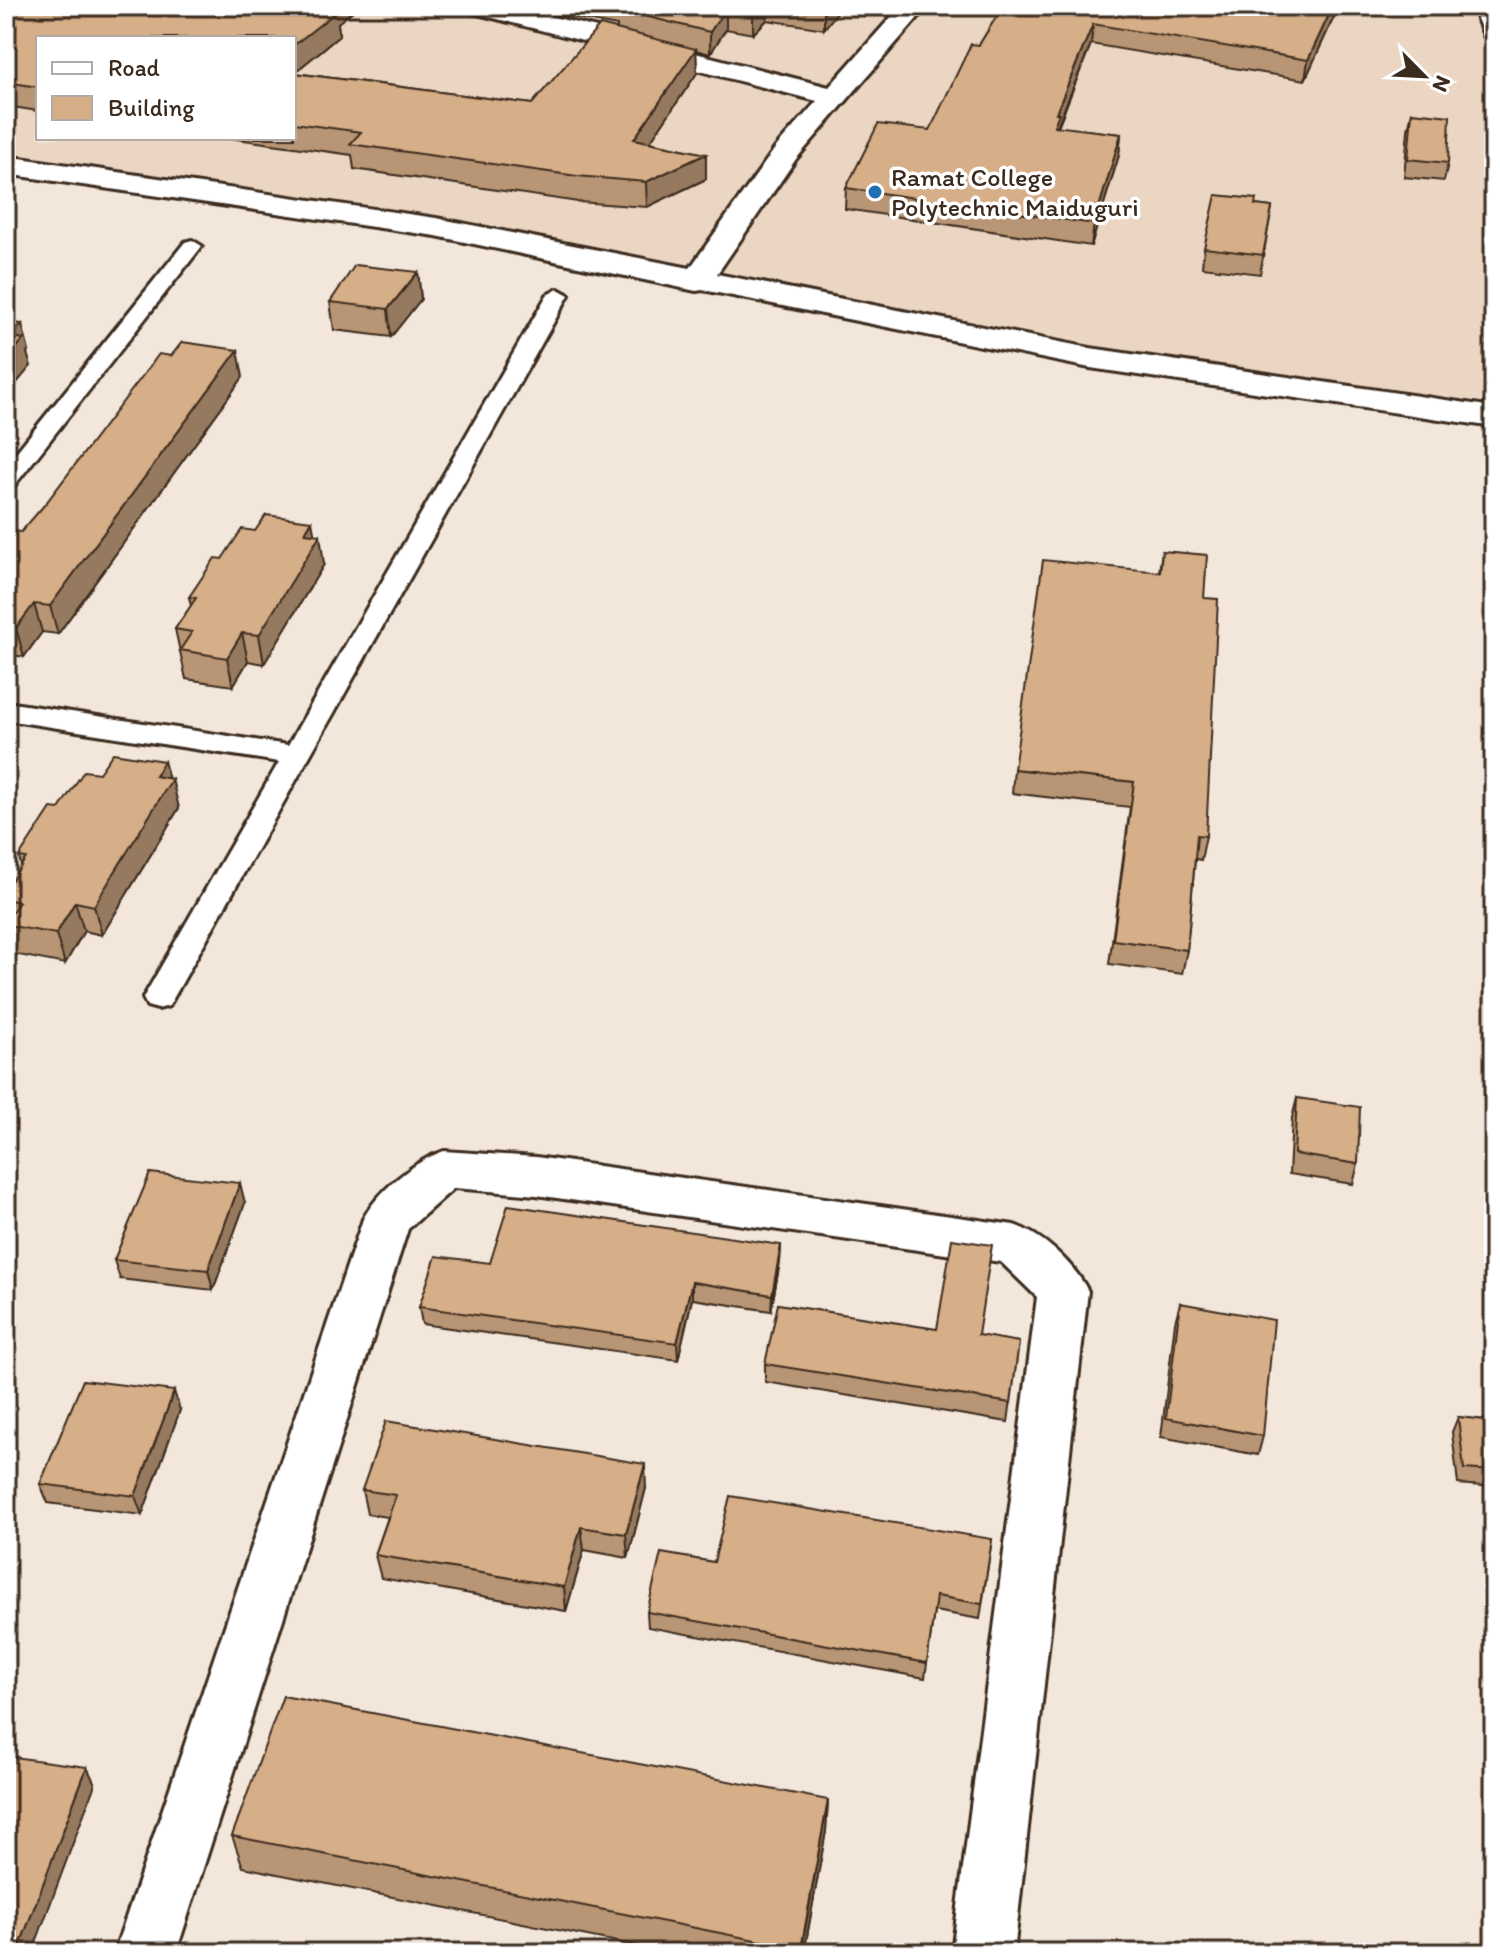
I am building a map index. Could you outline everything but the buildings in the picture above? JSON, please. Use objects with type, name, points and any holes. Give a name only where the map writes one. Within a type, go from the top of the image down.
[{"type":"street","points":[[479,6],[835,97]]},
{"type":"street","points":[[696,282],[786,153],[915,6]]},
{"type":"street","points":[[1485,6],[1494,32]]},
{"type":"street","points":[[6,165],[436,227],[696,282],[1090,358],[1494,417]]},
{"type":"street","points":[[145,1953],[243,1647],[387,1219],[444,1169],[536,1176],[1014,1244],[1063,1291],[983,1953]]},
{"type":"lane","points":[[6,481],[192,246]]},
{"type":"lane","points":[[158,998],[293,755],[558,295]]},
{"type":"lane","points":[[6,711],[293,755]]},
{"type":"shaded area","name":"Ramat College Polytechnic Maiduguri","points":[[6,6],[1494,6],[1494,403],[1024,340],[506,229],[6,155]]},
{"type":"place","name":"Ramat College Polytechnic Maiduguri","points":[[875,192]]}]
